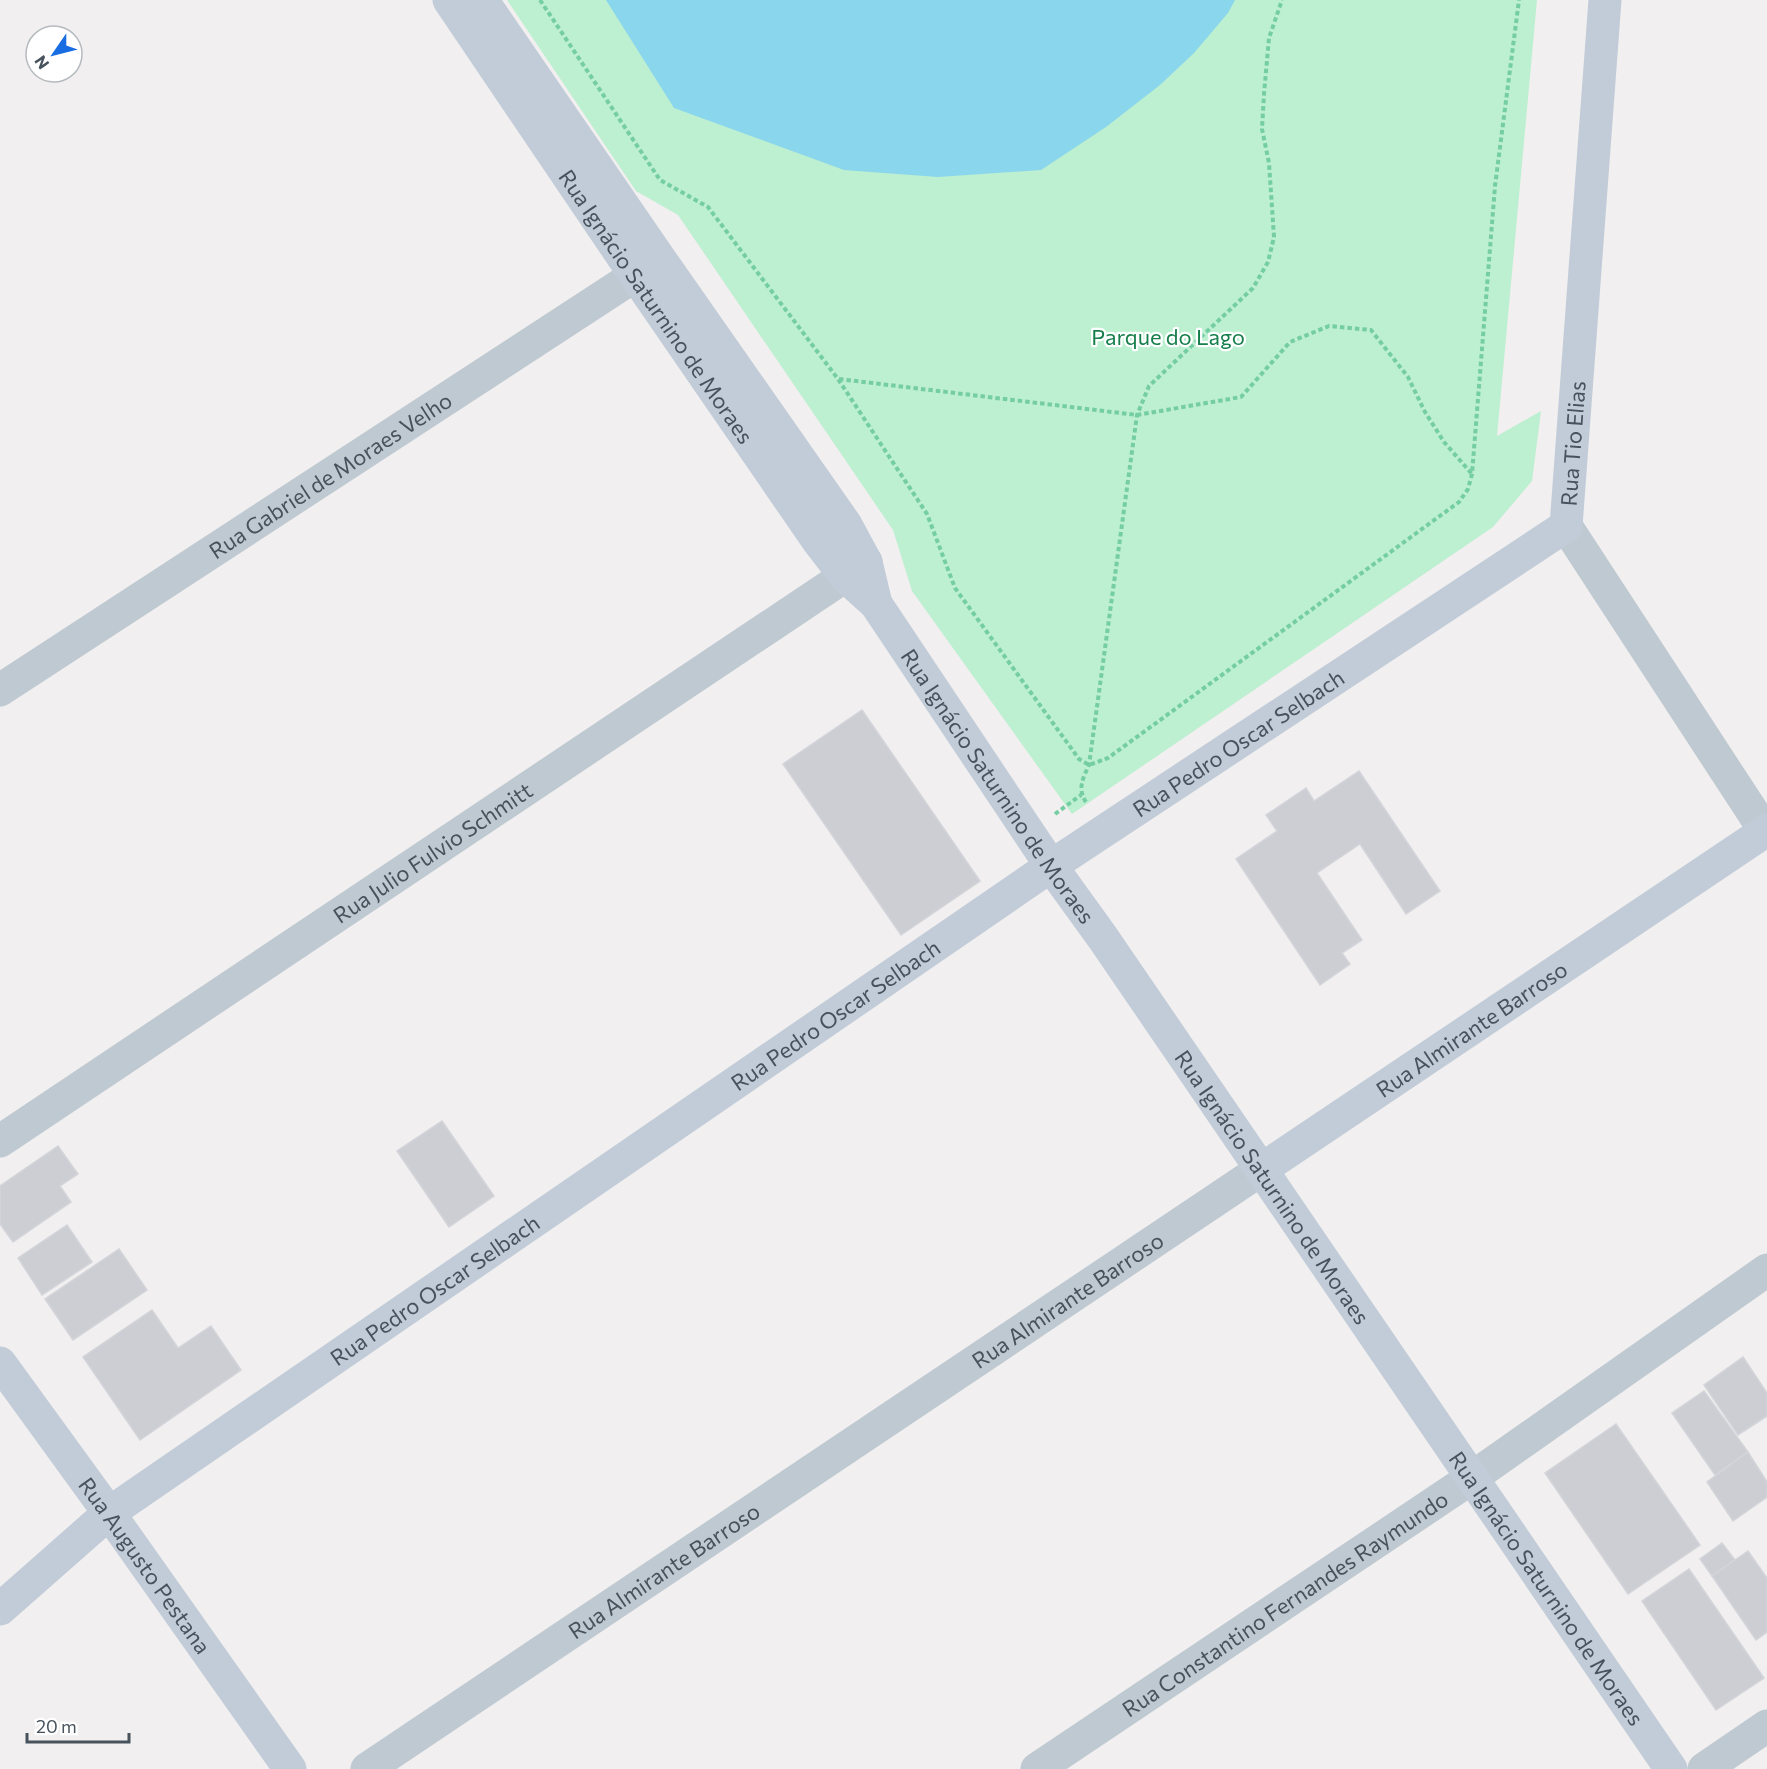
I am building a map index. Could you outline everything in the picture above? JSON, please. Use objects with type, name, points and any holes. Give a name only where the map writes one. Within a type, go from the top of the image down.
[{"type":"street","name":"Rua Ignácio Saturnino de Moraes","points":[[449,0],[541,111],[733,391],[846,525],[856,569],[876,604],[1051,866],[1103,938],[1473,1476],[1671,1769]]},
{"type":"street","name":"Rua Ignácio Saturnino de Moraes","points":[[482,0],[541,111]]},
{"type":"street","name":"Rua Tio Elias","points":[[1605,0],[1566,526],[1766,830]]},
{"type":"street","name":"Rua Gabriel de Moraes Velho","points":[[0,690],[647,267]]},
{"type":"street","name":"Rua Pedro Oscar Selbach","points":[[0,1609],[110,1513],[1051,866],[1566,526]]},
{"type":"street","name":"Rua Julio Fulvio Schmitt","points":[[0,1141],[856,569]]},
{"type":"street","name":"Rua Almirante Barroso","points":[[367,1769],[1766,830]]},
{"type":"street","name":"Rua Constantino Fernandes Raymundo","points":[[1037,1769],[1473,1476],[1767,1270]]},
{"type":"street","name":"Rua Augusto Pestana","points":[[0,1363],[110,1513],[290,1769]]},
{"type":"street","points":[[1704,1769],[1767,1726]]},
{"type":"path","points":[[540,0],[660,180],[708,207],[838,379],[927,514],[955,588],[1079,759],[1089,765]]},
{"type":"path","points":[[1089,765],[1137,415],[1149,386],[1253,288],[1268,262],[1274,237],[1269,163],[1262,129],[1269,38],[1282,0]]},
{"type":"path","points":[[1089,765],[1108,758],[1459,502],[1468,489],[1472,474],[1495,186],[1519,0]]},
{"type":"path","points":[[838,379],[1137,415],[1241,397],[1290,342],[1329,326],[1371,330],[1408,377],[1443,442],[1472,474]]},
{"type":"green space","name":"Parque do Lago","points":[[507,0],[1537,0],[1497,436],[1541,411],[1532,481],[1493,527],[1072,814],[912,591],[893,530],[678,215],[636,191]]},
{"type":"water","points":[[606,0],[1235,0],[1228,13],[1194,53],[1160,85],[1106,127],[1041,170],[938,177],[844,170],[674,108]]},
{"type":"building","points":[[862,710],[980,881],[901,935],[783,764]]},
{"type":"building","points":[[1359,771],[1440,891],[1406,914],[1360,844],[1317,873],[1362,940],[1342,953],[1350,964],[1320,985],[1236,859],[1277,831],[1266,815],[1306,788],[1314,801]]},
{"type":"building","points":[[442,1121],[494,1196],[449,1227],[397,1151]]},
{"type":"building","points":[[58,1146],[78,1174],[60,1186],[71,1202],[13,1242],[0,1224],[0,1186]]},
{"type":"building","points":[[67,1225],[92,1262],[42,1295],[18,1258]]},
{"type":"building","points":[[119,1249],[147,1290],[73,1340],[45,1299]]},
{"type":"building","points":[[152,1310],[178,1348],[211,1326],[241,1370],[140,1440],[83,1357]]},
{"type":"building","points":[[1743,1357],[1767,1393],[1767,1416],[1738,1435],[1704,1385]]},
{"type":"building","points":[[1704,1391],[1748,1452],[1715,1475],[1672,1413]]},
{"type":"building","points":[[1616,1424],[1700,1545],[1628,1594],[1545,1473]]},
{"type":"building","points":[[1748,1452],[1767,1482],[1767,1497],[1733,1521],[1707,1482]]},
{"type":"building","points":[[1722,1543],[1735,1560],[1712,1576],[1700,1559]]},
{"type":"building","points":[[1748,1551],[1767,1578],[1767,1632],[1756,1640],[1712,1576]]},
{"type":"building","points":[[1689,1569],[1764,1678],[1716,1710],[1642,1601]]}]
